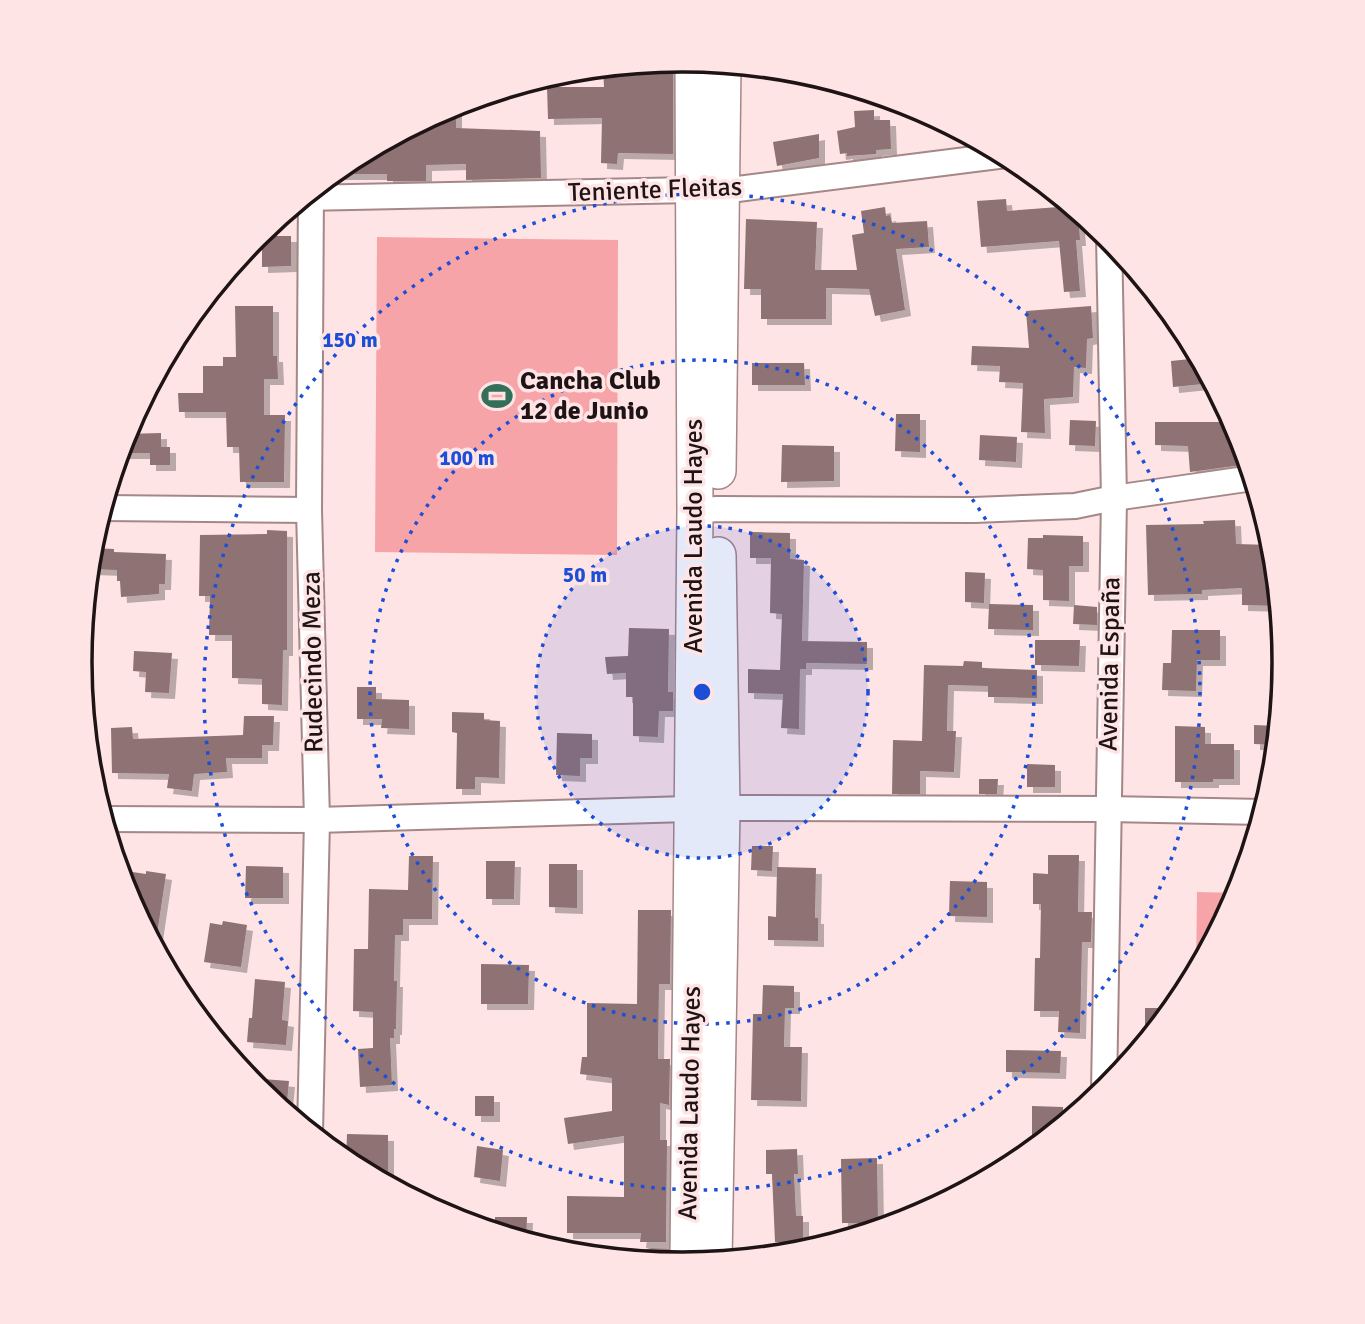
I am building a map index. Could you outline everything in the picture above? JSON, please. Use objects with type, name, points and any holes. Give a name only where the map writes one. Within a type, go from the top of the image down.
[{"type":"street","name":"Avenida Laudo Hayes","points":[[694,72],[707,191],[708,809],[697,1252]]},
{"type":"street","name":"Avenida Laudo Hayes","points":[[707,191],[722,73]]},
{"type":"street","name":"Teniente Fleitas","points":[[322,195],[707,191],[988,157]]},
{"type":"street","name":"Rudecindo Meza","points":[[309,205],[309,510],[317,820],[310,1120]]},
{"type":"street","name":"Avenida España","points":[[1104,1074],[1114,498],[1109,255]]},
{"type":"street","points":[[706,510],[974,510],[1075,506],[1243,479]]},
{"type":"street","points":[[112,508],[309,510]]},
{"type":"street","points":[[113,819],[317,820],[708,809],[1254,812]]},
{"type":"shaded area","name":"Cancha Club 12 de Junio","points":[[377,237],[618,240],[617,555],[375,552]]},
{"type":"shaded area","points":[[1197,892],[1226,893],[1212,923],[1196,953]]},
{"type":"building","points":[[673,72],[673,154],[618,153],[617,164],[601,163],[602,118],[548,119],[547,88],[604,87],[604,77]]},
{"type":"building","points":[[874,110],[874,120],[890,120],[891,149],[876,150],[876,154],[840,154],[837,131],[855,127],[854,111]]},
{"type":"building","points":[[456,117],[456,128],[540,131],[541,178],[466,180],[466,164],[426,165],[426,181],[387,181],[387,174],[351,174],[387,151]]},
{"type":"building","points":[[819,134],[819,158],[777,166],[773,142]]},
{"type":"building","points":[[1006,199],[1007,211],[1058,207],[1072,218],[1079,225],[1080,240],[1076,240],[1080,291],[1064,292],[1059,241],[981,247],[977,201]]},
{"type":"building","points":[[885,207],[886,216],[890,215],[892,223],[927,221],[929,247],[896,249],[905,310],[875,316],[869,289],[826,288],[826,319],[761,319],[761,289],[744,289],[746,219],[817,222],[815,270],[857,270],[852,235],[864,233],[861,211]]},
{"type":"building","points":[[274,236],[291,236],[291,266],[262,267],[262,248],[265,245]]},
{"type":"building","points":[[235,306],[273,306],[273,356],[277,356],[278,379],[264,379],[264,415],[285,415],[284,482],[240,482],[239,447],[227,447],[226,412],[179,412],[178,393],[203,393],[203,366],[223,366],[223,357],[236,357]]},
{"type":"building","points":[[1091,306],[1093,338],[1087,339],[1086,368],[1074,367],[1073,397],[1044,399],[1045,433],[1021,432],[1023,383],[999,382],[1000,366],[971,365],[972,346],[1029,348],[1026,311]]},
{"type":"building","points":[[1189,359],[1203,384],[1173,387],[1171,361]]},
{"type":"building","points":[[752,363],[804,363],[805,385],[752,385]]},
{"type":"building","points":[[896,414],[920,414],[920,452],[895,451]]},
{"type":"building","points":[[1218,415],[1239,465],[1190,472],[1188,446],[1155,445],[1155,422],[1219,422]]},
{"type":"building","points":[[1070,420],[1096,421],[1095,446],[1069,445]]},
{"type":"building","points":[[161,433],[161,447],[170,447],[170,465],[150,465],[150,453],[131,453],[138,434]]},
{"type":"building","points":[[980,435],[1017,437],[1016,462],[979,460]]},
{"type":"building","points":[[782,445],[834,446],[834,481],[781,482]]},
{"type":"building","points":[[1235,520],[1236,544],[1261,545],[1270,606],[1242,605],[1242,588],[1202,590],[1202,594],[1148,595],[1146,525],[1204,524],[1203,521]]},
{"type":"building","points":[[267,530],[287,531],[287,650],[283,650],[282,705],[262,704],[262,679],[232,678],[232,635],[209,635],[210,596],[199,596],[200,535],[267,534]]},
{"type":"building","points":[[750,532],[790,533],[790,559],[804,560],[802,641],[867,642],[867,664],[806,663],[806,669],[800,669],[799,729],[781,728],[783,694],[748,693],[748,669],[780,670],[782,614],[770,613],[771,558],[750,558]]},
{"type":"building","points":[[1043,535],[1083,536],[1083,566],[1069,566],[1069,601],[1043,600],[1043,570],[1027,569],[1028,538],[1043,538]]},
{"type":"building","points":[[104,549],[114,549],[114,552],[166,554],[165,584],[159,584],[159,594],[121,597],[117,570],[100,569]]},
{"type":"building","points":[[965,572],[985,573],[984,603],[965,602]]},
{"type":"building","points":[[989,604],[1033,605],[1033,630],[988,629]]},
{"type":"building","points":[[1074,605],[1097,607],[1097,625],[1073,624]]},
{"type":"building","points":[[629,628],[669,629],[668,692],[673,692],[673,711],[659,711],[658,737],[633,736],[633,697],[626,697],[626,673],[607,674],[605,657],[628,656]]},
{"type":"building","points":[[1172,630],[1220,630],[1220,660],[1197,660],[1196,691],[1162,690],[1163,663],[1171,663]]},
{"type":"building","points":[[1035,640],[1080,640],[1079,666],[1035,665]]},
{"type":"building","points":[[134,651],[172,653],[169,693],[145,692],[146,672],[133,671]]},
{"type":"building","points":[[964,661],[982,662],[982,668],[1037,670],[1037,698],[988,697],[988,686],[948,685],[947,731],[956,731],[954,772],[920,771],[920,794],[892,794],[893,740],[922,741],[924,665],[963,666]]},
{"type":"building","points":[[357,687],[376,687],[376,699],[409,700],[409,729],[381,728],[382,719],[357,719]]},
{"type":"building","points":[[452,712],[484,713],[484,720],[500,721],[499,778],[475,777],[475,789],[456,789],[457,733],[452,732]]},
{"type":"building","points":[[244,716],[274,716],[273,745],[262,745],[262,758],[226,758],[227,772],[194,774],[192,791],[167,788],[169,774],[112,773],[111,728],[132,727],[133,739],[243,735]]},
{"type":"building","points":[[1254,725],[1269,726],[1267,745],[1254,744]]},
{"type":"building","points":[[1175,726],[1205,727],[1205,744],[1234,744],[1234,779],[1175,782]]},
{"type":"building","points":[[557,733],[592,734],[592,758],[580,758],[580,776],[556,775]]},
{"type":"building","points":[[1027,764],[1055,765],[1055,787],[1027,787]]},
{"type":"building","points":[[979,779],[998,779],[997,794],[979,794]]},
{"type":"building","points":[[752,846],[773,846],[772,871],[751,870]]},
{"type":"building","points":[[1048,855],[1079,855],[1078,912],[1092,912],[1091,942],[1082,942],[1080,1033],[1058,1032],[1059,1011],[1034,1011],[1035,958],[1040,958],[1041,904],[1033,904],[1033,873],[1048,874]]},
{"type":"building","points":[[409,856],[433,856],[432,919],[403,919],[403,935],[395,935],[396,1029],[394,1038],[390,1038],[392,1085],[360,1087],[358,1049],[373,1048],[373,1012],[353,1011],[354,949],[368,949],[369,889],[408,890]]},
{"type":"building","points":[[486,861],[515,861],[514,899],[486,899]]},
{"type":"building","points":[[549,864],[577,864],[577,908],[549,907]]},
{"type":"building","points":[[246,866],[283,867],[283,898],[245,898]]},
{"type":"building","points":[[777,867],[816,868],[815,918],[818,918],[818,941],[768,940],[768,916],[776,917]]},
{"type":"building","points":[[131,872],[166,874],[157,931]]},
{"type":"building","points":[[950,881],[987,882],[987,917],[949,916]]},
{"type":"building","points":[[638,910],[671,910],[670,984],[659,984],[658,1059],[670,1059],[669,1105],[660,1103],[660,1140],[667,1140],[666,1242],[640,1242],[641,1233],[567,1233],[567,1196],[624,1197],[624,1136],[568,1144],[564,1118],[612,1111],[612,1078],[580,1074],[582,1057],[587,1057],[587,1003],[637,1004]]},
{"type":"building","points":[[223,921],[247,925],[241,967],[204,962],[210,923],[222,925]]},
{"type":"building","points":[[481,964],[529,965],[528,1004],[481,1004]]},
{"type":"building","points":[[255,979],[285,982],[282,1020],[288,1021],[286,1045],[247,1042]]},
{"type":"building","points":[[763,985],[794,986],[794,1008],[785,1008],[784,1047],[802,1047],[801,1101],[751,1100],[753,1014],[762,1014]]},
{"type":"building","points":[[1145,1008],[1160,1008],[1151,1021],[1145,1028]]},
{"type":"building","points":[[1006,1050],[1061,1051],[1060,1073],[1006,1072]]},
{"type":"building","points":[[265,1079],[289,1081],[287,1100]]},
{"type":"building","points":[[475,1096],[494,1096],[494,1116],[475,1116]]},
{"type":"building","points":[[1032,1106],[1063,1107],[1063,1113],[1032,1137]]},
{"type":"building","points":[[347,1134],[388,1135],[388,1174],[355,1153],[347,1147]]},
{"type":"building","points":[[477,1146],[503,1150],[500,1181],[474,1177]]},
{"type":"building","points":[[797,1149],[798,1174],[794,1174],[796,1216],[803,1216],[803,1240],[775,1242],[772,1174],[766,1174],[766,1150]]},
{"type":"building","points":[[877,1158],[878,1219],[865,1223],[842,1223],[841,1159]]},
{"type":"building","points":[[495,1217],[527,1217],[526,1231],[495,1222]]},
{"type":"place","name":"Cancha Club 12 de Junio","points":[[497,396]]}]
